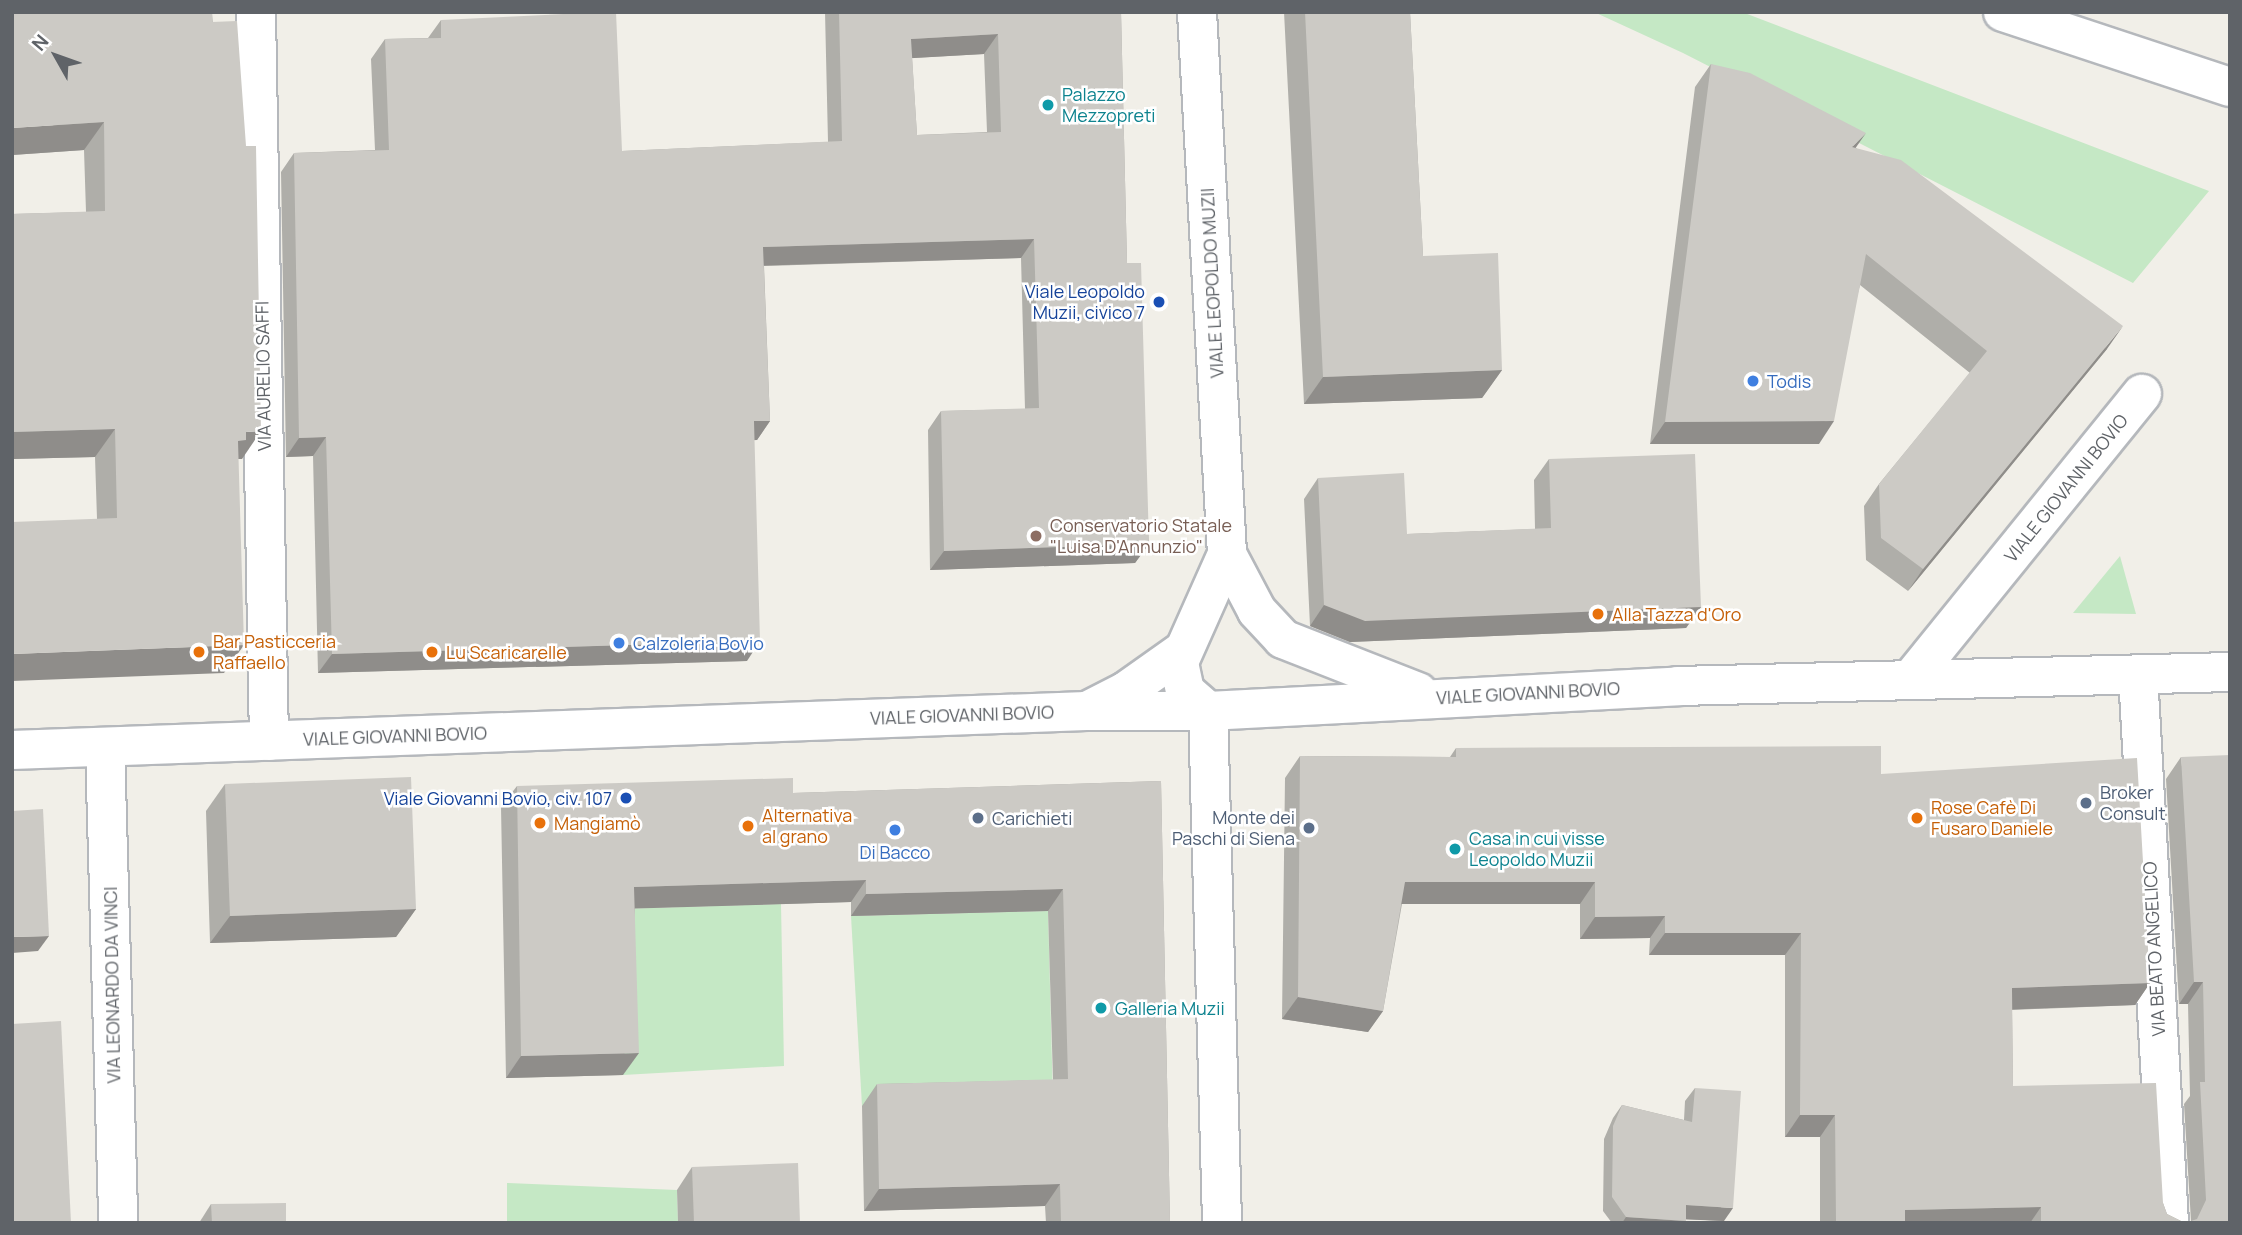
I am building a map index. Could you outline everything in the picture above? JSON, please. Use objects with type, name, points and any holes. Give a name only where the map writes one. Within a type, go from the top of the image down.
[{"type":"main road","name":"VIA AURELIO SAFFI","points":[[256,12],[269,741]]},
{"type":"main road","name":"VIALE LEOPOLDO MUZII","points":[[1197,12],[1227,554],[1258,611],[1283,639],[1434,698]]},
{"type":"main road","points":[[2003,12],[2230,88]]},
{"type":"main road","name":"VIALE GIOVANNI BOVIO","points":[[1911,678],[2142,394]]},
{"type":"main road","name":"VIALE LEOPOLDO MUZII","points":[[1208,711],[1185,691],[1179,672],[1181,652],[1227,554]]},
{"type":"main road","name":"VIALE LEOPOLDO MUZII","points":[[1086,711],[1126,691],[1181,652]]},
{"type":"main road","name":"VIALE GIOVANNI BOVIO","points":[[12,750],[1086,711],[1208,711],[1434,698],[1911,678],[2138,676],[2230,672]]},
{"type":"main road","name":"VIA BEATO ANGELICO","points":[[2138,676],[2169,1223]]},
{"type":"main road","points":[[1208,711],[1222,1223]]},
{"type":"main road","name":"VIA LEONARDO DA VINCI","points":[[105,747],[118,1223]]},
{"type":"green space","points":[[1594,12],[1742,12],[2209,191],[2133,283],[1683,53]]},
{"type":"green space","points":[[2120,556],[2136,614],[2073,613]]},
{"type":"green space","points":[[781,904],[784,1066],[623,1075],[619,909]]},
{"type":"green space","points":[[1048,911],[1053,1101],[862,1106],[851,916]]},
{"type":"green space","points":[[507,1183],[677,1190],[678,1223],[507,1223]]},
{"type":"building","points":[[12,12],[212,12],[212,22],[237,21],[246,146],[256,146],[261,431],[246,432],[246,440],[238,441],[244,645],[12,654],[12,522],[117,518],[115,429],[12,432],[12,214],[105,211],[104,122],[12,128]]},
{"type":"building","points":[[616,12],[622,151],[842,141],[839,12],[1121,12],[1127,263],[1141,263],[1149,544],[944,551],[941,411],[1039,408],[1034,239],[763,247],[770,421],[754,421],[760,641],[332,654],[326,437],[299,438],[294,153],[389,150],[385,39],[441,38],[441,20]],"holes":[[[998,34],[1001,132],[917,135],[911,39]]]},
{"type":"building","points":[[1305,12],[1410,12],[1423,256],[1498,253],[1502,370],[1323,377]]},
{"type":"building","points":[[1711,64],[1750,73],[1866,133],[1852,147],[1901,160],[2123,326],[1923,569],[1881,538],[1879,484],[1987,351],[1866,254],[1834,421],[1665,422]]},
{"type":"building","points":[[1695,454],[1701,607],[1365,621],[1324,605],[1318,478],[1404,473],[1407,534],[1551,528],[1549,459]]},
{"type":"building","points":[[1881,746],[1881,774],[2137,758],[2150,983],[2012,988],[2013,1086],[2156,1083],[2163,1203],[2167,1214],[2185,1223],[2041,1223],[2041,1207],[1905,1210],[1905,1223],[1836,1223],[1835,1115],[1800,1115],[1801,933],[1665,933],[1665,916],[1595,917],[1595,882],[1405,882],[1383,1011],[1298,997],[1300,756],[1456,757],[1456,748]]},
{"type":"building","points":[[2230,755],[2230,1223],[2185,1223],[2197,1219],[2206,1200],[2200,1082],[2205,1082],[2203,982],[2194,982],[2181,757]]},
{"type":"building","points":[[411,777],[416,909],[230,916],[225,784]]},
{"type":"building","points":[[793,778],[793,793],[1161,781],[1170,1223],[1061,1223],[1060,1184],[879,1189],[877,1084],[1068,1079],[1063,889],[866,894],[866,880],[634,887],[639,1053],[521,1056],[517,786]]},
{"type":"building","points":[[43,809],[49,936],[12,937],[12,811]]},
{"type":"building","points":[[61,1021],[71,1223],[12,1223],[12,1024]]},
{"type":"building","points":[[1695,1088],[1741,1091],[1733,1208],[1686,1205],[1686,1221],[1626,1217],[1612,1197],[1613,1126],[1622,1105],[1692,1122]]},
{"type":"building","points":[[798,1163],[800,1223],[694,1223],[692,1167]]},
{"type":"building","points":[[286,1203],[286,1223],[212,1223],[211,1204]]},
{"type":"place","name":"Palazzo Mezzopreti","points":[[1048,105]]},
{"type":"place","name":"Viale Leopoldo Muzii, civico 7","points":[[1159,302]]},
{"type":"place","name":"Todis","points":[[1753,381]]},
{"type":"place","name":"Conservatorio Statale \"Luisa D'Annunzio\"","points":[[1036,536]]},
{"type":"place","name":"Alla Tazza d'Oro","points":[[1598,614]]},
{"type":"place","name":"Calzoleria Bovio","points":[[619,643]]},
{"type":"place","name":"Bar Pasticceria Raffaello","points":[[199,652]]},
{"type":"place","name":"Lu Scaricarelle","points":[[432,652]]},
{"type":"place","name":"Viale Giovanni Bovio, civ. 107","points":[[626,798]]},
{"type":"place","name":"Broker Consult","points":[[2086,803]]},
{"type":"place","name":"Carichieti","points":[[978,818]]},
{"type":"place","name":"Rose Cafè Di Fusaro Daniele","points":[[1917,818]]},
{"type":"place","name":"Mangiamò","points":[[540,823]]},
{"type":"place","name":"Alternativa al grano","points":[[748,826]]},
{"type":"place","name":"Monte dei Paschi di Siena","points":[[1309,828]]},
{"type":"place","name":"Di Bacco","points":[[895,830]]},
{"type":"place","name":"Casa in cui visse Leopoldo Muzii","points":[[1455,849]]},
{"type":"place","name":"Galleria Muzii","points":[[1101,1008]]}]
